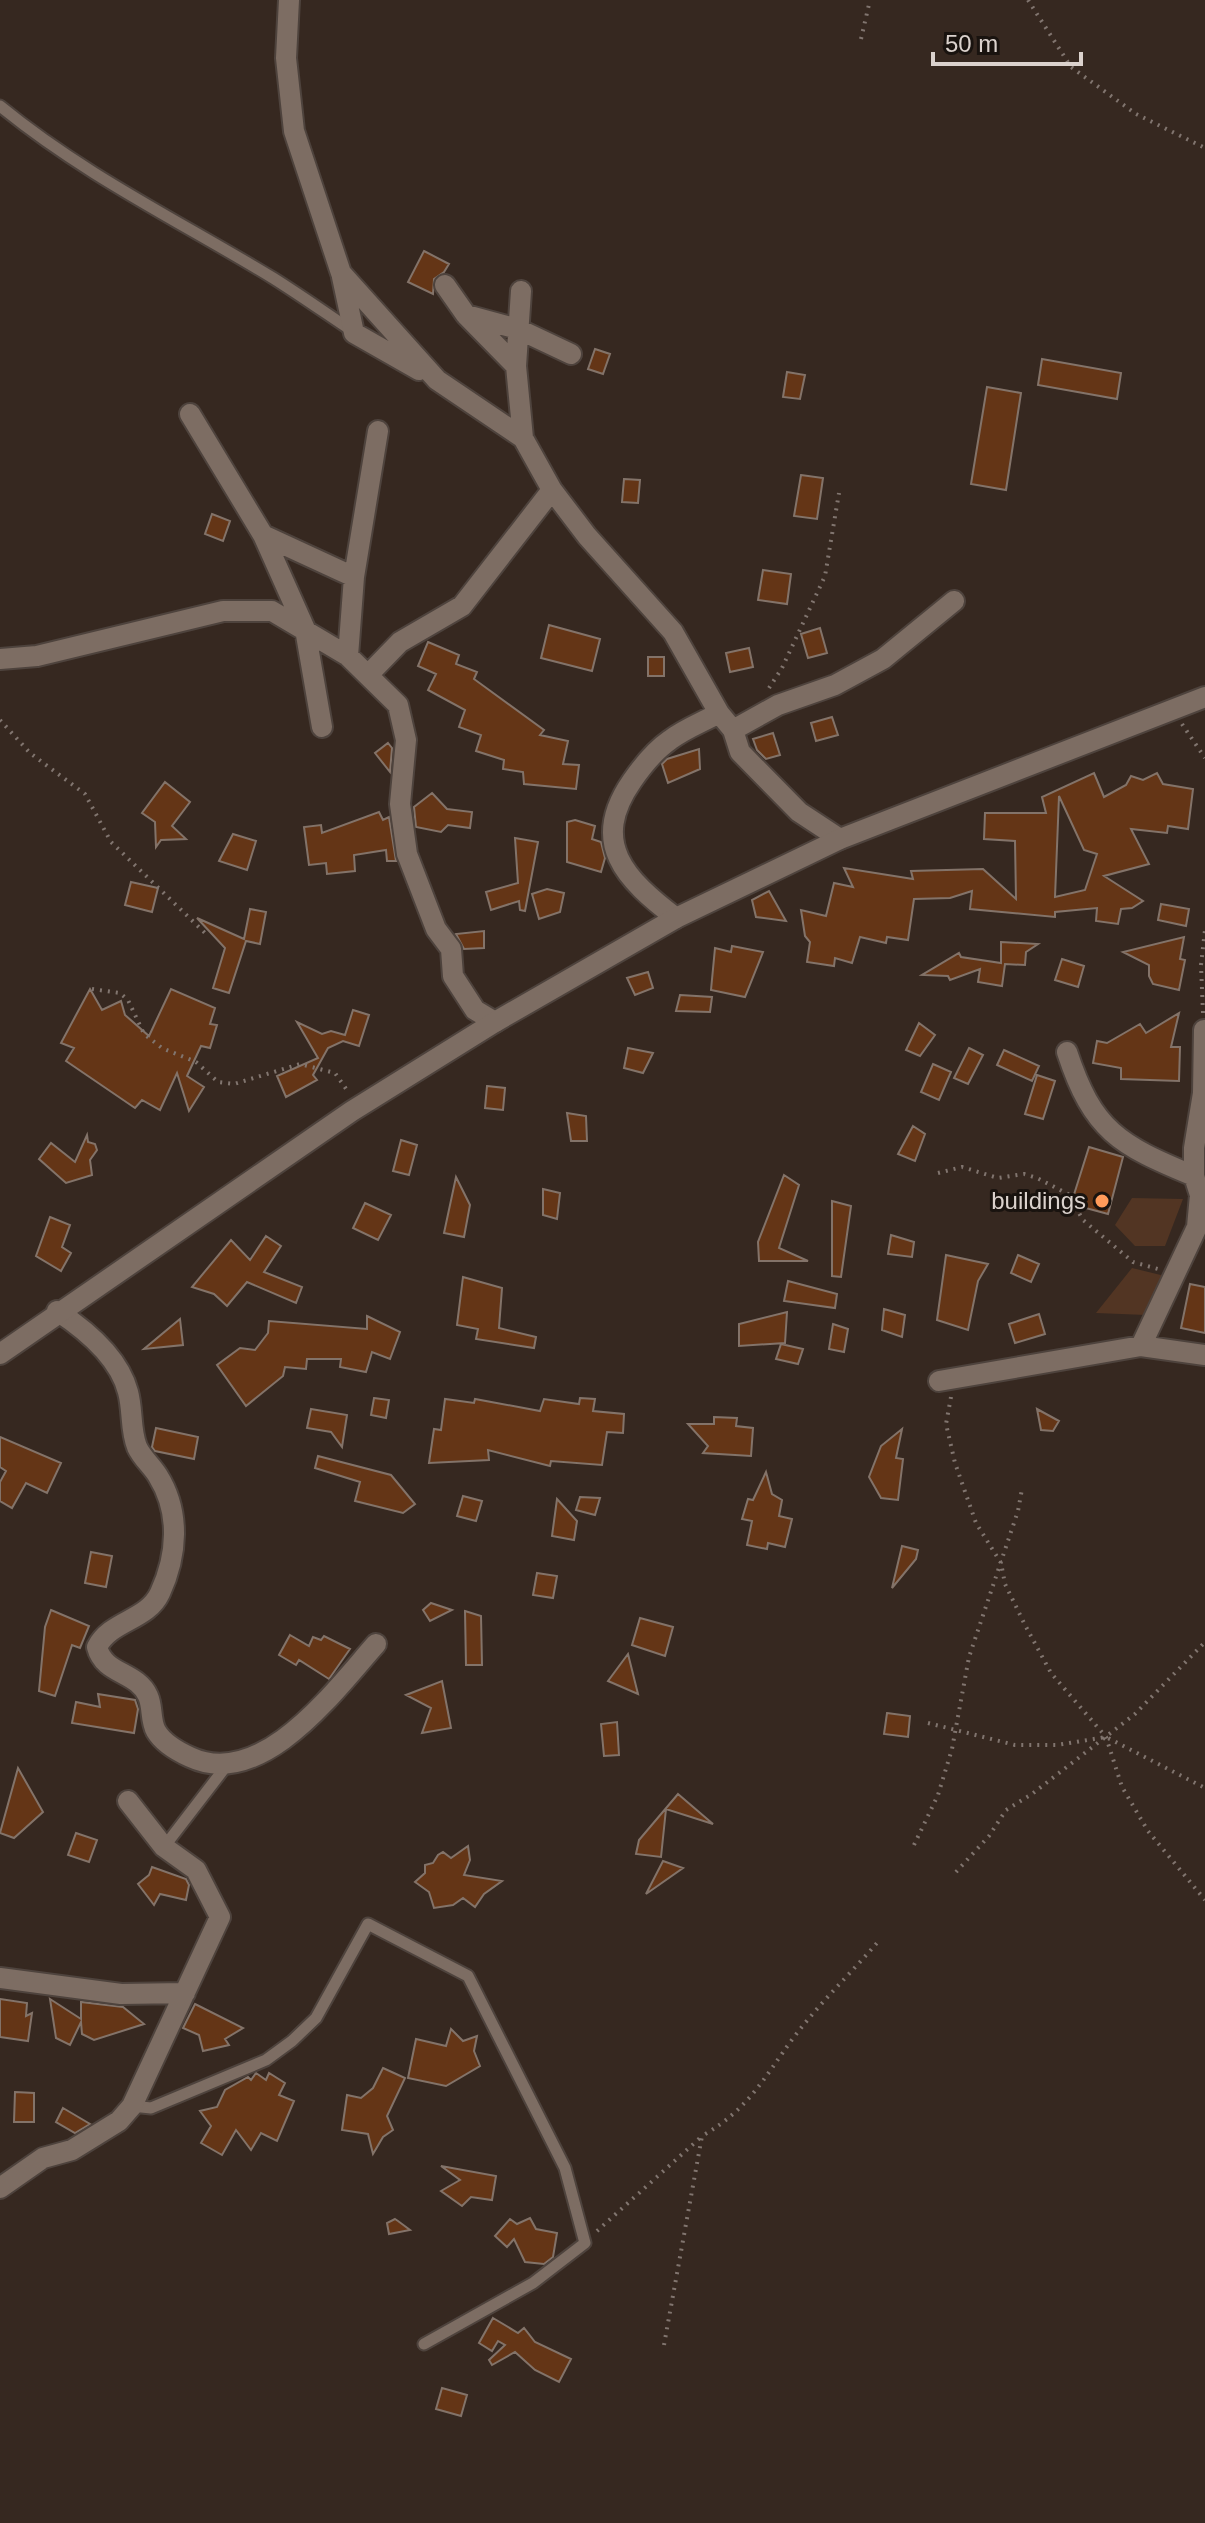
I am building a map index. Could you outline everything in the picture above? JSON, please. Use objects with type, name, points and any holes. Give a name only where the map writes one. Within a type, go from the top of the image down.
[{"type":"street","points":[[289,0],[286,58],[294,131],[341,273],[354,333],[437,380],[523,438]]},
{"type":"street","points":[[341,273],[437,380]]},
{"type":"street","points":[[445,285],[466,315],[516,366]]},
{"type":"street","points":[[521,291],[516,366],[523,438],[552,490],[587,536],[673,632],[719,713],[733,730],[740,752],[799,812],[840,839]]},
{"type":"street","points":[[466,315],[518,329],[571,354]]},
{"type":"street","points":[[190,414],[263,535],[305,629],[322,727]]},
{"type":"street","points":[[348,656],[354,577],[378,431]]},
{"type":"street","points":[[368,675],[400,642],[462,606],[552,490]]},
{"type":"street","points":[[263,535],[354,577]]},
{"type":"street","points":[[733,730],[778,705],[835,685],[883,659],[954,601]]},
{"type":"street","points":[[0,659],[37,656],[223,611],[272,611],[348,656],[391,696],[402,720],[407,760],[400,804],[403,834],[420,892],[436,929],[451,949],[453,976],[475,1010],[495,1022]]},
{"type":"street","points":[[0,1354],[57,1311],[352,1111],[495,1022],[676,918],[840,839],[1205,697]]},
{"type":"street","points":[[676,918],[644,893],[615,852],[612,827],[616,804],[645,762],[662,747],[719,713]]},
{"type":"street","points":[[1141,1346],[1197,1227],[1200,1195],[1194,1176],[1203,1093],[1204,1030]]},
{"type":"street","points":[[1067,1052],[1090,1111],[1107,1131],[1149,1157],[1194,1176]]},
{"type":"street","points":[[57,1311],[99,1343],[127,1389],[138,1450],[169,1495],[175,1526],[171,1566],[158,1598],[142,1614],[125,1619],[104,1634],[97,1647],[105,1665],[136,1682],[147,1693],[152,1721],[164,1741],[206,1764],[227,1765],[248,1760],[277,1745],[318,1708],[376,1644]]},
{"type":"street","points":[[947,1380],[1141,1346],[1205,1355]]},
{"type":"street","points":[[0,2188],[43,2158],[72,2150],[119,2121],[132,2106],[220,1917],[196,1870],[164,1847],[128,1801]]},
{"type":"street","points":[[0,1978],[121,1994],[185,1993]]},
{"type":"lane","points":[[0,106],[33,133],[105,180],[273,278],[354,333]]},
{"type":"lane","points":[[164,1847],[227,1765]]},
{"type":"lane","points":[[132,2106],[151,2108],[266,2060],[292,2041],[316,2018],[368,1924],[468,1976],[565,2168],[585,2243],[533,2283],[424,2344]]},
{"type":"path","points":[[861,39],[870,0]]},
{"type":"path","points":[[1028,0],[1071,67],[1136,114],[1205,148]]},
{"type":"path","points":[[766,692],[782,668],[825,576],[839,493]]},
{"type":"path","points":[[1170,711],[1194,737],[1205,758]]},
{"type":"path","points":[[0,720],[30,753],[85,794],[111,842],[205,933]]},
{"type":"path","points":[[1204,1030],[1201,965],[1205,930]]},
{"type":"path","points":[[92,989],[120,993],[128,1000],[144,1034],[162,1048],[196,1062],[218,1082],[234,1084],[300,1064],[335,1073],[348,1087],[352,1111]]},
{"type":"path","points":[[938,1173],[962,1167],[998,1178],[1024,1174],[1037,1178],[1068,1194],[1078,1205],[1083,1220],[1133,1262],[1175,1273]]},
{"type":"path","points":[[947,1380],[946,1424],[955,1463],[976,1523],[1001,1563],[1005,1584],[1051,1673],[1106,1737],[1205,1788]]},
{"type":"path","points":[[914,1845],[938,1795],[969,1657],[1022,1489]]},
{"type":"path","points":[[956,1872],[989,1836],[1006,1810],[1032,1794],[1135,1714],[1205,1642]]},
{"type":"path","points":[[928,1723],[1015,1745],[1057,1745],[1106,1737]]},
{"type":"path","points":[[1106,1737],[1122,1787],[1148,1831],[1205,1900]]},
{"type":"path","points":[[585,2243],[618,2209],[702,2136],[729,2120],[758,2091],[795,2036],[877,1943]]},
{"type":"path","points":[[664,2345],[702,2136]]},
{"type":"shaded area","points":[[1132,1198],[1183,1199],[1165,1246],[1135,1246],[1115,1225]]},
{"type":"shaded area","points":[[1132,1268],[1169,1277],[1146,1315],[1096,1313]]},
{"type":"building","points":[[424,251],[449,264],[434,279],[433,294],[408,282]]},
{"type":"building","points":[[595,349],[610,354],[603,374],[588,369]]},
{"type":"building","points":[[1042,359],[1121,373],[1117,399],[1038,385]]},
{"type":"building","points":[[787,372],[805,375],[800,399],[783,397]]},
{"type":"building","points":[[987,387],[1021,393],[1006,490],[971,484]]},
{"type":"building","points":[[801,475],[823,478],[817,519],[794,516]]},
{"type":"building","points":[[624,479],[640,480],[638,503],[622,502]]},
{"type":"building","points":[[212,514],[230,521],[223,541],[205,534]]},
{"type":"building","points":[[763,570],[791,574],[787,604],[758,600]]},
{"type":"building","points":[[549,625],[600,639],[592,671],[541,658]]},
{"type":"building","points":[[820,628],[827,653],[808,658],[801,634]]},
{"type":"building","points":[[428,642],[459,655],[456,664],[477,672],[474,679],[544,730],[540,735],[568,741],[563,764],[579,765],[576,789],[524,784],[523,772],[503,769],[504,760],[476,751],[481,735],[459,727],[465,710],[428,690],[436,674],[418,666]]},
{"type":"building","points":[[749,648],[753,667],[730,672],[726,653]]},
{"type":"building","points":[[648,657],[664,657],[664,676],[648,676]]},
{"type":"building","points":[[832,717],[838,735],[816,741],[811,723]]},
{"type":"building","points":[[773,733],[780,755],[766,759],[757,750],[753,739]]},
{"type":"building","points":[[388,743],[392,748],[390,772],[375,753]]},
{"type":"building","points":[[699,749],[700,769],[668,783],[662,764],[667,759]]},
{"type":"building","points":[[1094,773],[1104,797],[1126,785],[1131,776],[1143,780],[1157,773],[1163,784],[1193,789],[1188,829],[1168,826],[1167,833],[1131,829],[1149,864],[1104,876],[1143,901],[1132,908],[1121,909],[1118,924],[1096,921],[1097,908],[1055,912],[1055,917],[970,909],[972,891],[950,898],[914,899],[908,940],[887,937],[886,943],[860,937],[852,963],[835,958],[834,966],[807,962],[810,942],[805,936],[801,910],[826,916],[834,883],[853,887],[844,868],[913,879],[911,871],[983,869],[1016,899],[1015,841],[984,839],[985,813],[1046,813],[1042,797]],"holes":[[[1059,796],[1084,850],[1097,854],[1085,890],[1055,897]]]},
{"type":"building","points":[[165,782],[190,802],[172,826],[186,839],[161,840],[156,847],[155,822],[142,813]]},
{"type":"building","points":[[432,793],[447,809],[472,812],[470,828],[448,825],[441,832],[416,827],[414,807]]},
{"type":"building","points":[[379,812],[383,820],[389,817],[396,861],[387,861],[386,850],[354,855],[355,871],[327,874],[326,863],[309,865],[304,827],[321,825],[322,833]]},
{"type":"building","points":[[575,820],[595,826],[592,839],[601,842],[605,858],[601,872],[567,862],[567,822]]},
{"type":"building","points":[[233,834],[256,841],[247,870],[219,861]]},
{"type":"building","points":[[515,838],[538,842],[525,911],[520,910],[519,901],[491,910],[486,892],[518,883]]},
{"type":"building","points":[[131,882],[158,888],[152,912],[125,905]]},
{"type":"building","points":[[547,889],[564,893],[560,912],[539,919],[532,894]]},
{"type":"building","points":[[769,891],[786,921],[756,917],[752,900]]},
{"type":"building","points":[[1161,904],[1189,909],[1186,926],[1158,920]]},
{"type":"building","points":[[250,909],[266,912],[260,944],[246,941],[229,993],[213,988],[225,948],[197,918],[244,939]]},
{"type":"building","points":[[484,931],[484,948],[464,949],[456,934]]},
{"type":"building","points":[[1184,937],[1180,959],[1185,960],[1179,990],[1153,984],[1149,965],[1123,952]]},
{"type":"building","points":[[1001,942],[1038,944],[1026,952],[1025,965],[1005,964],[1002,986],[978,982],[980,969],[950,980],[948,976],[922,975],[959,953],[961,957],[1001,963]]},
{"type":"building","points":[[732,946],[763,952],[745,997],[711,990],[715,948],[731,952]]},
{"type":"building","points":[[1062,959],[1084,966],[1078,987],[1055,980]]},
{"type":"building","points":[[648,972],[653,988],[635,995],[627,978]]},
{"type":"building","points":[[90,989],[102,1010],[121,1001],[125,1015],[149,1036],[171,989],[215,1008],[210,1024],[217,1025],[210,1048],[201,1046],[187,1076],[204,1087],[189,1111],[177,1073],[160,1110],[142,1100],[135,1108],[66,1061],[74,1048],[61,1043]]},
{"type":"building","points":[[680,995],[712,997],[710,1012],[676,1011]]},
{"type":"building","points":[[353,1010],[369,1015],[359,1046],[343,1041],[328,1048],[313,1075],[317,1080],[286,1097],[277,1076],[318,1058],[297,1022],[322,1034],[331,1031],[345,1035]]},
{"type":"building","points":[[1179,1013],[1171,1047],[1180,1047],[1179,1081],[1121,1079],[1121,1068],[1093,1063],[1097,1041],[1107,1043],[1140,1024],[1146,1033]]},
{"type":"building","points":[[919,1023],[935,1035],[920,1056],[906,1050]]},
{"type":"building","points":[[628,1048],[653,1053],[643,1073],[624,1068]]},
{"type":"building","points":[[969,1048],[983,1055],[968,1084],[954,1078]]},
{"type":"building","points":[[1004,1050],[1039,1066],[1032,1081],[997,1065]]},
{"type":"building","points":[[933,1064],[951,1072],[939,1100],[921,1092]]},
{"type":"building","points":[[1037,1075],[1055,1081],[1043,1119],[1025,1114]]},
{"type":"building","points":[[487,1086],[505,1088],[503,1110],[485,1108]]},
{"type":"building","points":[[567,1113],[586,1116],[587,1141],[571,1141]]},
{"type":"building","points":[[913,1126],[925,1134],[915,1161],[898,1154]]},
{"type":"building","points":[[87,1135],[88,1142],[95,1144],[97,1150],[90,1160],[92,1175],[66,1183],[39,1159],[51,1143],[75,1162]]},
{"type":"building","points":[[401,1140],[417,1145],[409,1175],[393,1171]]},
{"type":"building","points":[[1089,1147],[1123,1157],[1108,1214],[1071,1204]]},
{"type":"building","points":[[784,1175],[799,1185],[779,1248],[808,1261],[759,1261],[758,1242]]},
{"type":"building","points":[[456,1177],[470,1205],[464,1237],[444,1233]]},
{"type":"building","points":[[543,1189],[560,1193],[557,1219],[543,1215]]},
{"type":"building","points":[[832,1201],[851,1206],[841,1277],[832,1276]]},
{"type":"building","points":[[365,1203],[391,1215],[378,1240],[353,1228]]},
{"type":"building","points":[[50,1217],[70,1225],[62,1247],[71,1253],[61,1271],[36,1256]]},
{"type":"building","points":[[891,1235],[914,1242],[912,1257],[888,1254]]},
{"type":"building","points":[[266,1236],[281,1246],[264,1272],[302,1287],[296,1303],[247,1282],[227,1306],[214,1294],[192,1287],[231,1240],[250,1260]]},
{"type":"building","points":[[946,1255],[988,1264],[978,1281],[968,1330],[937,1320]]},
{"type":"building","points":[[1018,1255],[1039,1264],[1031,1282],[1011,1273]]},
{"type":"building","points":[[463,1277],[502,1288],[499,1328],[536,1337],[534,1348],[476,1339],[478,1329],[457,1325]]},
{"type":"building","points":[[788,1281],[837,1294],[835,1308],[784,1301]]},
{"type":"building","points":[[1190,1284],[1205,1287],[1205,1333],[1181,1328]]},
{"type":"building","points":[[884,1309],[905,1315],[902,1337],[882,1330]]},
{"type":"building","points":[[787,1312],[785,1343],[739,1346],[739,1324]]},
{"type":"building","points":[[1039,1314],[1045,1334],[1015,1343],[1009,1324]]},
{"type":"building","points":[[367,1316],[400,1332],[390,1359],[372,1352],[366,1372],[340,1367],[341,1359],[307,1359],[306,1369],[285,1367],[283,1376],[246,1406],[217,1365],[240,1348],[255,1350],[268,1333],[269,1321],[367,1329]]},
{"type":"building","points":[[180,1319],[183,1345],[144,1349]]},
{"type":"building","points":[[833,1324],[848,1329],[844,1352],[829,1349]]},
{"type":"building","points":[[781,1344],[803,1349],[798,1364],[776,1359]]},
{"type":"building","points":[[374,1398],[389,1400],[386,1418],[371,1415]]},
{"type":"building","points":[[580,1398],[595,1399],[593,1411],[624,1414],[623,1433],[607,1432],[602,1465],[551,1461],[550,1466],[488,1450],[489,1460],[429,1463],[434,1429],[441,1430],[445,1399],[474,1403],[475,1399],[540,1411],[544,1399],[579,1404]]},
{"type":"building","points":[[311,1409],[347,1415],[342,1447],[331,1432],[307,1428]]},
{"type":"building","points":[[1037,1409],[1059,1421],[1053,1431],[1041,1430]]},
{"type":"building","points":[[714,1417],[737,1418],[736,1426],[753,1428],[751,1456],[703,1453],[708,1446],[688,1424],[714,1424]]},
{"type":"building","points":[[156,1428],[198,1437],[194,1459],[155,1451],[152,1447]]},
{"type":"building","points":[[902,1429],[896,1458],[903,1459],[898,1500],[881,1498],[869,1477],[881,1446]]},
{"type":"building","points":[[0,1437],[61,1463],[47,1493],[26,1483],[12,1508],[0,1501],[0,1482],[6,1471],[0,1467]]},
{"type":"building","points":[[318,1456],[391,1475],[415,1504],[403,1513],[355,1501],[360,1482],[315,1468]]},
{"type":"building","points":[[766,1472],[772,1494],[782,1500],[779,1516],[792,1519],[785,1547],[768,1543],[767,1549],[747,1545],[752,1521],[742,1519],[748,1499],[753,1500]]},
{"type":"building","points":[[463,1496],[482,1501],[476,1521],[457,1516]]},
{"type":"building","points":[[580,1497],[600,1498],[595,1515],[576,1510]]},
{"type":"building","points":[[557,1499],[577,1521],[574,1540],[552,1536]]},
{"type":"building","points":[[902,1546],[918,1550],[916,1559],[892,1588]]},
{"type":"building","points":[[91,1552],[112,1556],[106,1587],[85,1583]]},
{"type":"building","points":[[537,1573],[557,1576],[553,1598],[533,1595]]},
{"type":"building","points":[[431,1603],[452,1610],[430,1621],[423,1610]]},
{"type":"building","points":[[51,1610],[89,1626],[80,1648],[72,1645],[55,1696],[39,1691],[45,1627]]},
{"type":"building","points":[[465,1611],[481,1616],[482,1665],[466,1665]]},
{"type":"building","points":[[640,1618],[673,1627],[665,1656],[632,1645]]},
{"type":"building","points":[[290,1635],[309,1646],[313,1637],[321,1640],[324,1636],[350,1649],[329,1679],[299,1660],[296,1665],[279,1655]]},
{"type":"building","points":[[628,1654],[638,1694],[608,1681]]},
{"type":"building","points":[[442,1681],[451,1728],[422,1733],[431,1708],[406,1695]]},
{"type":"building","points":[[98,1694],[135,1700],[138,1709],[134,1733],[72,1723],[76,1702],[100,1707]]},
{"type":"building","points":[[887,1713],[910,1716],[908,1737],[884,1734]]},
{"type":"building","points":[[617,1722],[619,1755],[604,1756],[601,1724]]},
{"type":"building","points":[[18,1768],[43,1812],[14,1838],[0,1833]]},
{"type":"building","points":[[678,1794],[713,1824],[666,1809],[661,1857],[636,1854],[639,1840]]},
{"type":"building","points":[[76,1833],[97,1840],[89,1862],[68,1855]]},
{"type":"building","points":[[468,1846],[470,1860],[464,1875],[502,1881],[484,1894],[475,1907],[463,1898],[453,1905],[434,1908],[429,1892],[415,1882],[425,1873],[425,1865],[433,1863],[438,1855],[443,1852],[451,1858]]},
{"type":"building","points":[[663,1861],[683,1868],[646,1894]]},
{"type":"building","points":[[152,1867],[186,1879],[189,1885],[186,1900],[160,1894],[154,1905],[138,1884],[149,1875]]},
{"type":"building","points":[[0,1999],[27,2003],[26,2016],[32,2013],[28,2041],[0,2037]]},
{"type":"building","points":[[50,1999],[81,2019],[81,2002],[123,2007],[144,2024],[94,2040],[82,2034],[81,2022],[70,2045],[56,2038]]},
{"type":"building","points":[[195,2004],[243,2028],[225,2039],[229,2045],[203,2051],[199,2035],[183,2028]]},
{"type":"building","points":[[451,2029],[463,2041],[477,2036],[474,2051],[480,2066],[446,2086],[408,2078],[416,2039],[446,2046]]},
{"type":"building","points":[[383,2068],[405,2078],[387,2116],[393,2130],[383,2137],[373,2154],[368,2134],[342,2130],[347,2095],[361,2098],[373,2088]]},
{"type":"building","points":[[256,2073],[266,2080],[269,2073],[285,2083],[279,2095],[294,2101],[277,2141],[261,2133],[251,2150],[236,2130],[222,2155],[201,2143],[211,2126],[200,2111],[217,2107],[225,2090],[248,2077],[251,2080]]},
{"type":"building","points":[[15,2092],[34,2093],[34,2122],[14,2122]]},
{"type":"building","points":[[63,2108],[90,2124],[75,2133],[56,2122]]},
{"type":"building","points":[[441,2166],[496,2176],[492,2200],[471,2197],[462,2206],[441,2191],[460,2180]]},
{"type":"building","points":[[530,2218],[536,2229],[557,2233],[553,2257],[544,2264],[525,2262],[514,2239],[507,2247],[495,2236],[510,2219],[517,2224]]},
{"type":"building","points":[[395,2219],[410,2230],[389,2234],[387,2223]]},
{"type":"building","points":[[493,2318],[518,2333],[524,2328],[535,2342],[571,2359],[559,2382],[535,2370],[515,2352],[492,2365],[489,2360],[505,2345],[498,2341],[492,2351],[479,2343]]},
{"type":"building","points":[[442,2388],[467,2395],[461,2416],[436,2409]]},
{"type":"place","name":"buildings","points":[[1102,1201]]}]
